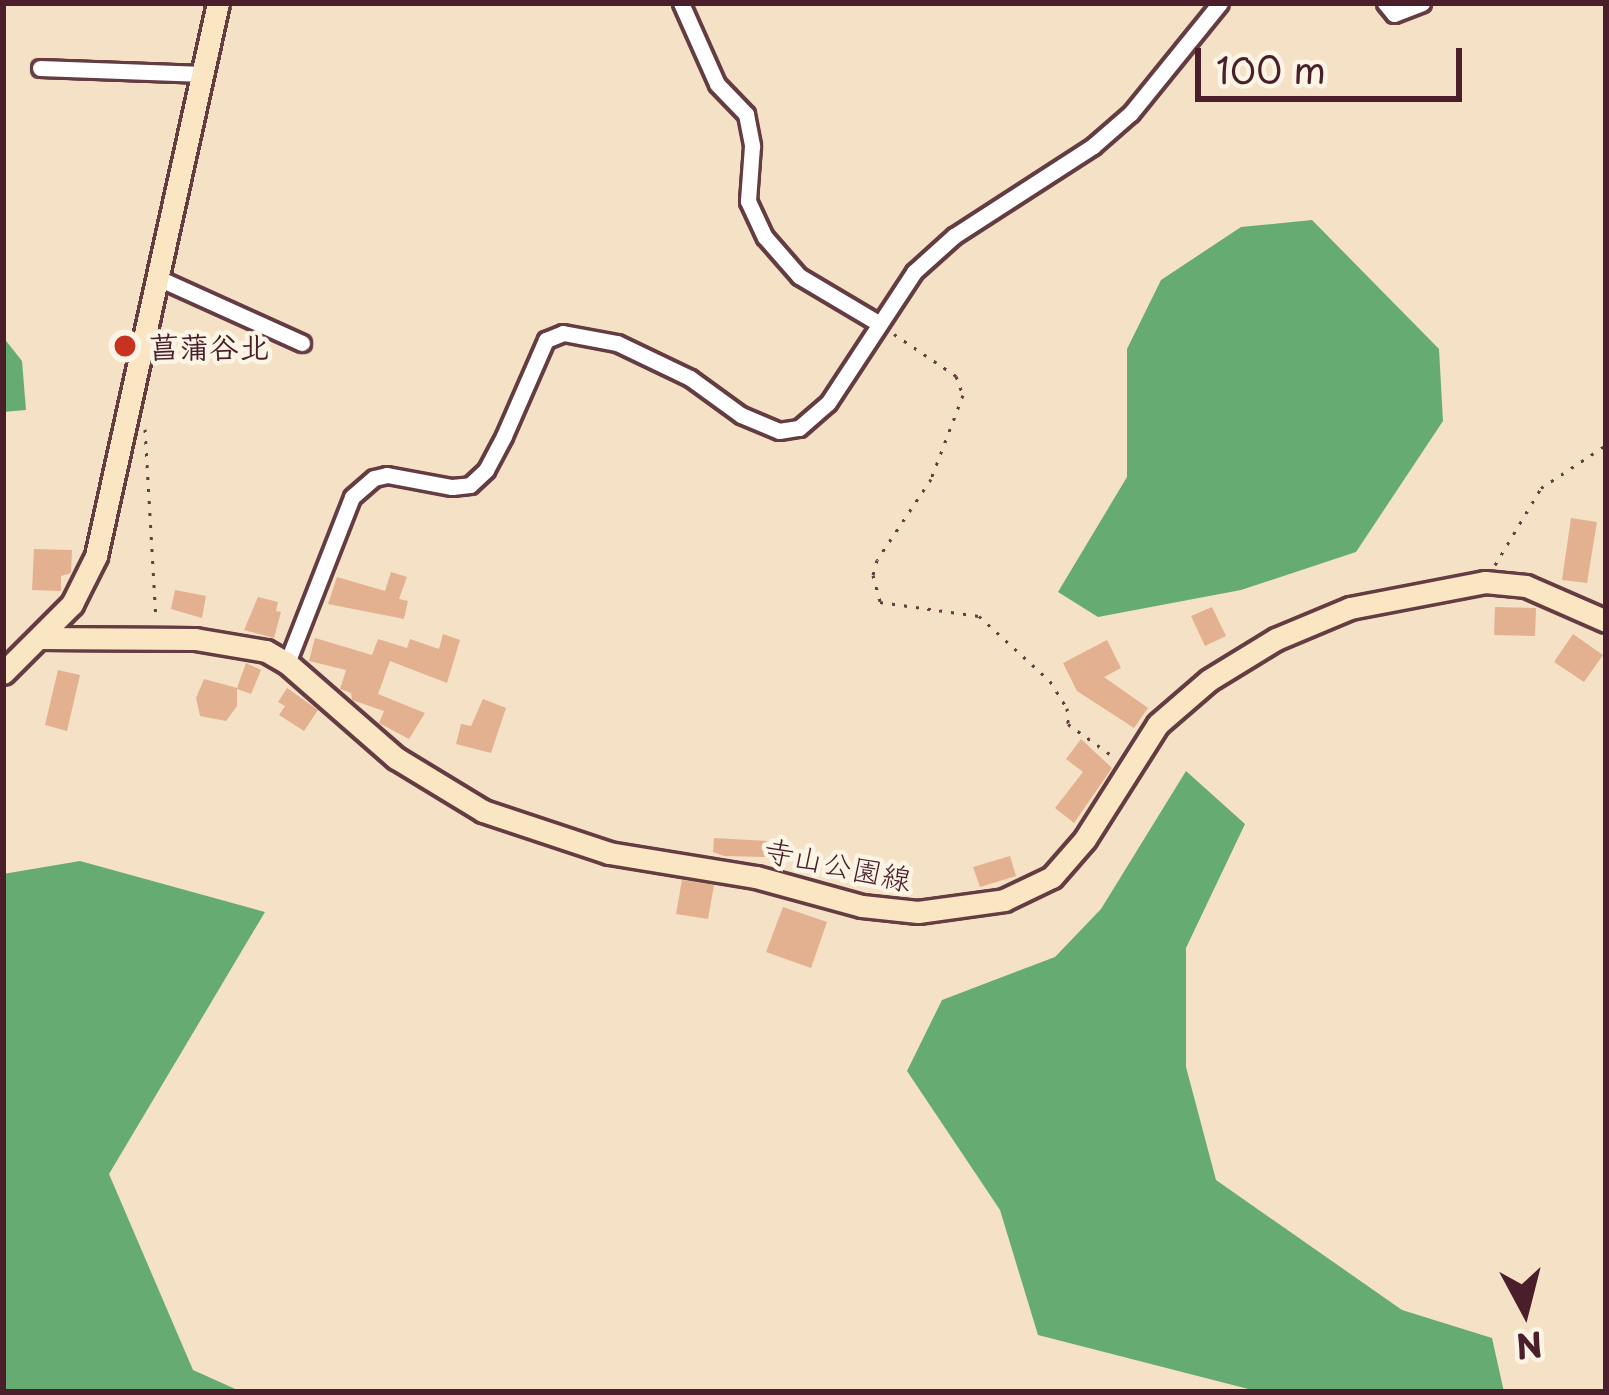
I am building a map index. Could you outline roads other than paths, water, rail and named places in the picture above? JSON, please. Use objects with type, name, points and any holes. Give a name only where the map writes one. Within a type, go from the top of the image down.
[{"type":"main road","points":[[3,673],[72,604],[96,556],[218,3]]},
{"type":"main road","name":"寺山公園線","points":[[39,638],[195,639],[266,651],[287,663],[396,758],[483,811],[609,853],[756,877],[899,911],[973,908],[1004,900],[1052,877],[1085,839],[1174,708],[1276,638],[1373,602],[1485,583],[1526,586],[1606,621]]},
{"type":"street","points":[[681,3],[717,84],[746,114],[752,146],[748,201],[765,237],[799,276],[878,323]]},
{"type":"street","points":[[287,663],[352,496],[374,478],[387,475],[452,487],[470,484],[485,470],[504,436],[546,340],[563,333],[617,343],[779,431],[814,420],[914,272],[954,236],[1059,170],[1131,112],[1220,3]]},
{"type":"street","points":[[1385,3],[1394,14],[1422,3]]},
{"type":"street","points":[[40,68],[203,74]]},
{"type":"street","points":[[158,278],[302,343]]},
{"type":"place","name":"菖蒲谷北","points":[[125,346]]}]
